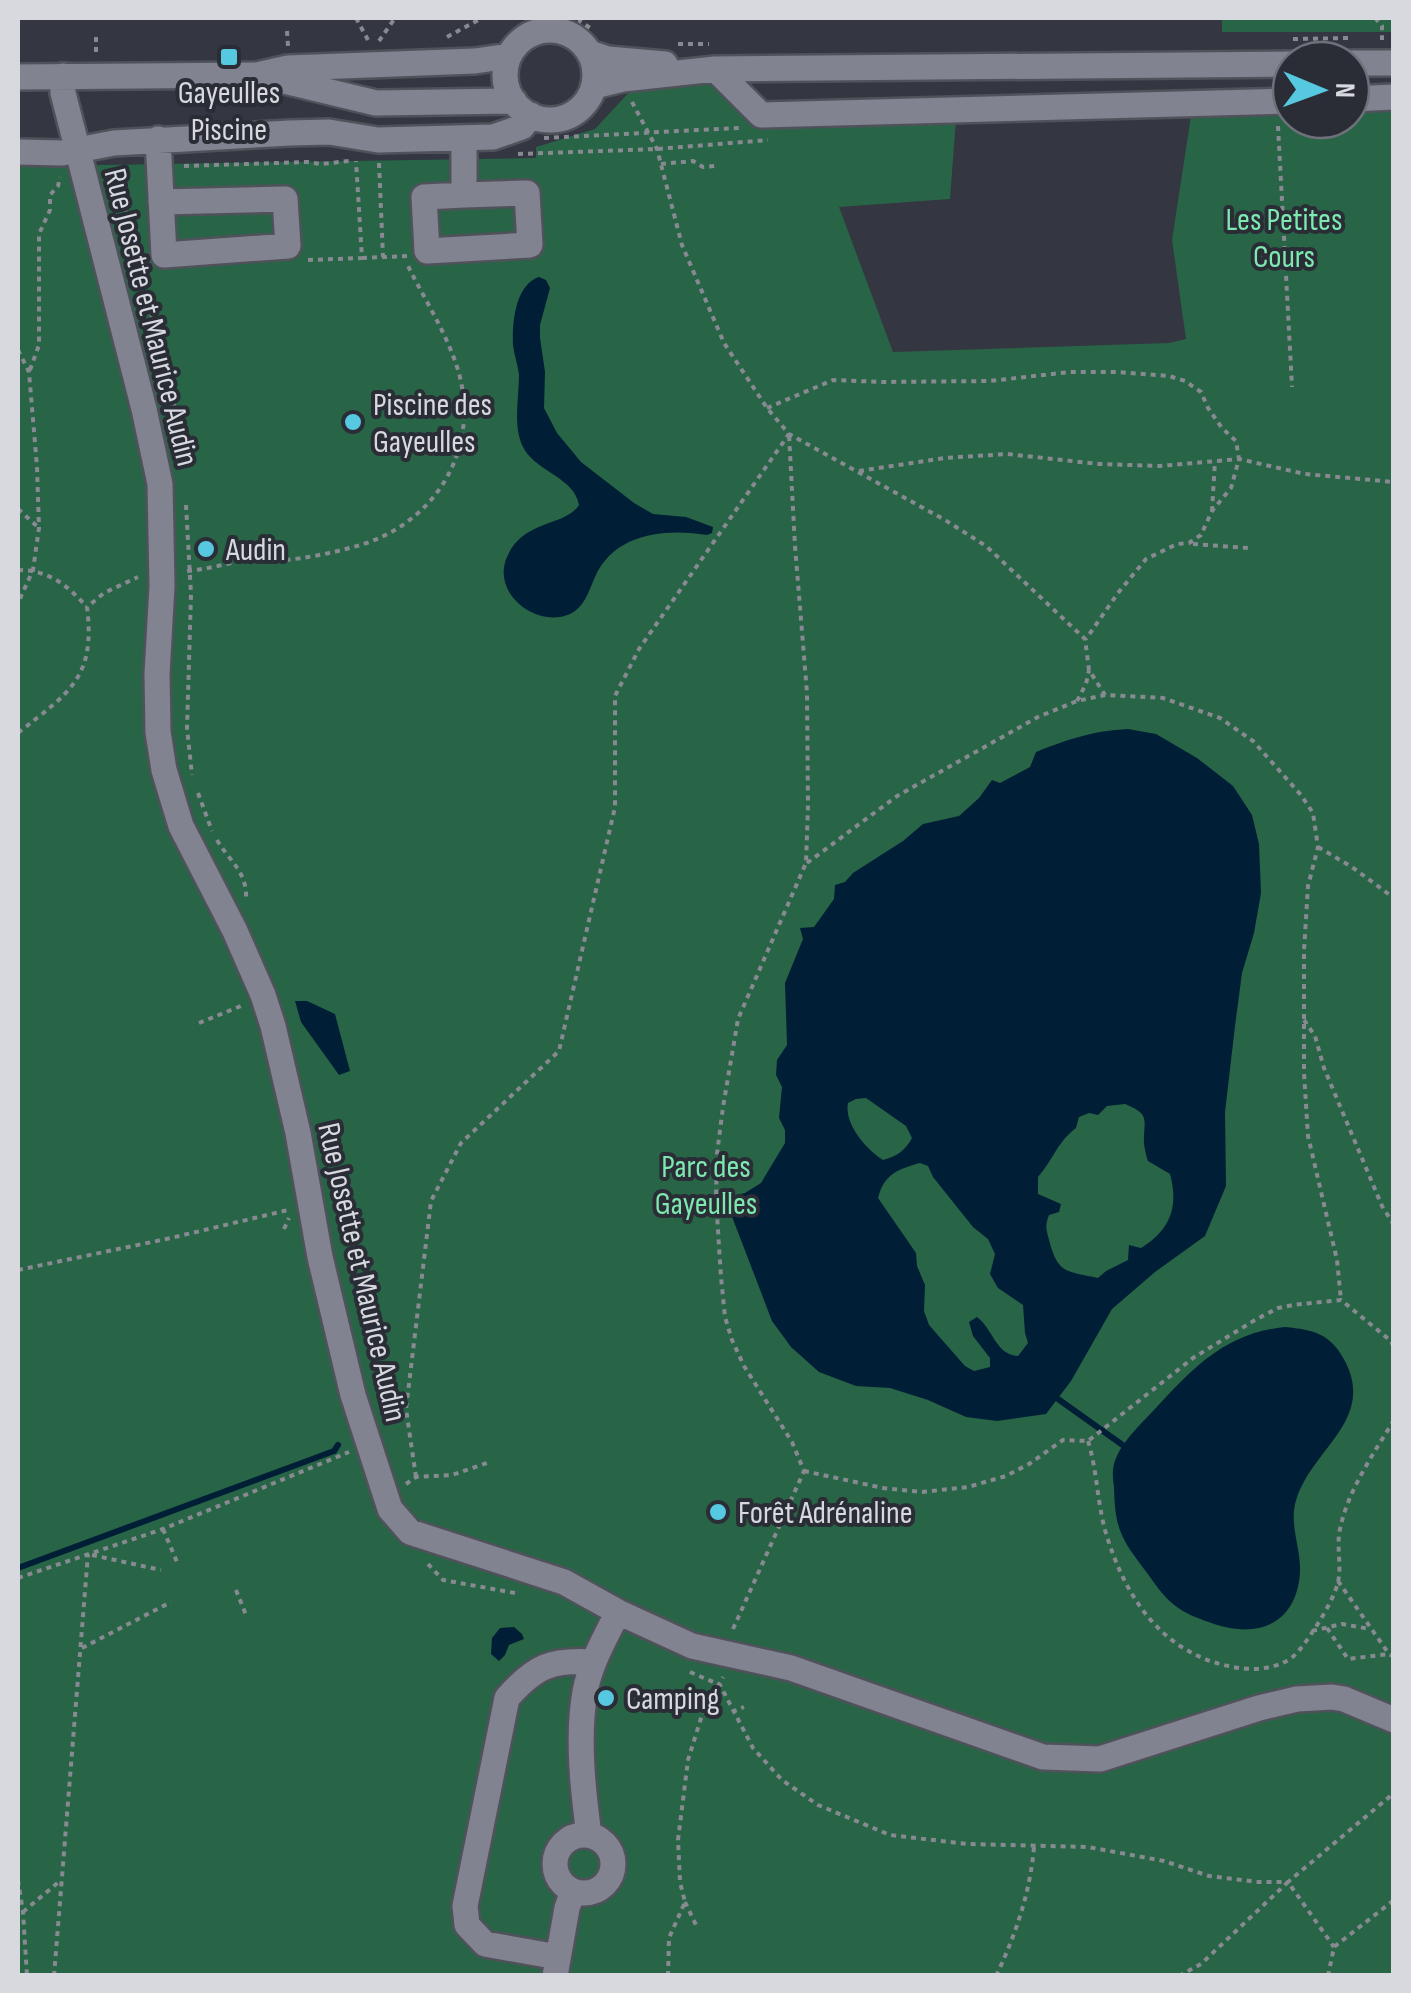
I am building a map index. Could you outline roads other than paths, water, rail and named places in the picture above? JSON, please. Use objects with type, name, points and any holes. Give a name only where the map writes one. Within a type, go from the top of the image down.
[{"type":"street","points":[[18,152],[62,153],[114,143],[328,132],[378,140],[493,137],[522,127],[522,109],[506,80],[509,56],[537,25],[546,30],[565,25],[584,45],[594,64],[594,86],[583,106],[568,116],[549,120],[522,109],[376,103],[257,75]]},
{"type":"street","points":[[590,53],[608,59],[715,69],[770,115],[1271,101]]},
{"type":"street","points":[[18,77],[257,75],[288,68],[509,56]]},
{"type":"street","points":[[594,86],[715,69],[1271,64]]},
{"type":"street","name":"Rue Josette et Maurice Audin","points":[[62,76],[160,484],[151,575],[158,732],[164,770],[181,826],[235,931],[268,1010],[289,1089],[324,1274],[353,1396],[390,1509],[410,1532],[564,1582],[618,1612]]},
{"type":"street","points":[[464,138],[464,195]]},
{"type":"street","points":[[158,140],[160,202],[164,255],[288,246],[286,199],[160,202]]},
{"type":"street","points":[[527,193],[530,245],[415,254],[424,197],[464,195],[527,193]]},
{"type":"street","points":[[589,1835],[582,1740],[584,1694],[594,1662],[618,1612],[692,1646],[791,1668],[1043,1758],[1100,1759],[1297,1699],[1344,1699],[1394,1720]]},
{"type":"street","points":[[572,1892],[556,1966],[485,1944],[467,1926],[465,1906],[507,1698],[526,1676],[546,1665],[568,1660],[594,1662]]},
{"type":"street","points":[[589,1835],[604,1842],[612,1854],[613,1870],[599,1890],[572,1892],[558,1878],[554,1860],[569,1838],[589,1835]]},
{"type":"water","points":[[539,277],[550,288],[540,325],[544,408],[557,433],[581,462],[634,503],[653,514],[686,517],[713,527],[707,535],[675,532],[628,543],[604,562],[579,607],[557,617],[531,612],[520,605],[505,583],[504,570],[507,557],[523,536],[564,517],[579,505],[570,487],[528,454],[518,428],[514,316],[525,288]]},
{"type":"water","points":[[1115,730],[1156,734],[1197,758],[1233,786],[1252,815],[1259,844],[1261,893],[1242,973],[1225,1112],[1226,1186],[1205,1236],[1112,1309],[1071,1381],[1046,1414],[997,1421],[966,1417],[890,1388],[856,1386],[819,1372],[791,1347],[772,1321],[728,1197],[761,1183],[785,1143],[785,1130],[779,1118],[782,1087],[776,1075],[777,1060],[787,1045],[785,983],[803,939],[800,928],[814,927],[834,899],[835,885],[845,882],[923,824],[959,816],[992,780],[1000,783],[1030,767],[1036,752],[1081,736]],"holes":[[[866,1098],[906,1126],[912,1138],[892,1157],[883,1160],[876,1155],[863,1143],[849,1119],[848,1103]],[[1125,1104],[1143,1115],[1148,1161],[1170,1174],[1173,1197],[1170,1217],[1159,1233],[1141,1248],[1129,1245],[1128,1260],[1098,1278],[1071,1272],[1056,1259],[1046,1224],[1049,1215],[1059,1212],[1061,1204],[1038,1194],[1038,1177],[1076,1128],[1079,1117],[1098,1115],[1107,1106]],[[920,1163],[928,1166],[973,1227],[988,1239],[995,1254],[990,1274],[998,1288],[1023,1305],[1028,1343],[1018,1356],[1005,1351],[977,1317],[969,1322],[973,1336],[990,1358],[990,1367],[974,1371],[929,1325],[924,1311],[925,1285],[916,1253],[878,1198],[888,1178]]]},
{"type":"water","points":[[295,1001],[307,1001],[335,1014],[350,1071],[339,1075],[301,1022]]},
{"type":"water","points":[[1285,1327],[1313,1332],[1334,1345],[1353,1384],[1352,1403],[1346,1420],[1302,1485],[1295,1504],[1300,1572],[1292,1604],[1273,1623],[1260,1628],[1230,1628],[1178,1608],[1136,1558],[1118,1523],[1113,1467],[1131,1435],[1197,1367],[1227,1345]]},
{"type":"water","points":[[514,1627],[524,1639],[509,1645],[499,1661],[491,1654],[492,1638],[500,1628]]},
{"type":"waterway","points":[[1058,1399],[1124,1446]]},
{"type":"waterway","points":[[18,1568],[334,1451],[338,1445]]},
{"type":"place","name":"Gayeulles Piscine","points":[[229,57]]},
{"type":"place","name":"Piscine des Gayeulles","points":[[353,422]]},
{"type":"place","name":"Audin","points":[[206,549]]},
{"type":"place","name":"Forêt Adrénaline","points":[[718,1512]]},
{"type":"place","name":"Camping","points":[[606,1698]]},
{"type":"park label","name":"Les Petites Cours","points":[[1284,238]]},
{"type":"park label","name":"Parc des Gayeulles","points":[[706,1184]]}]
